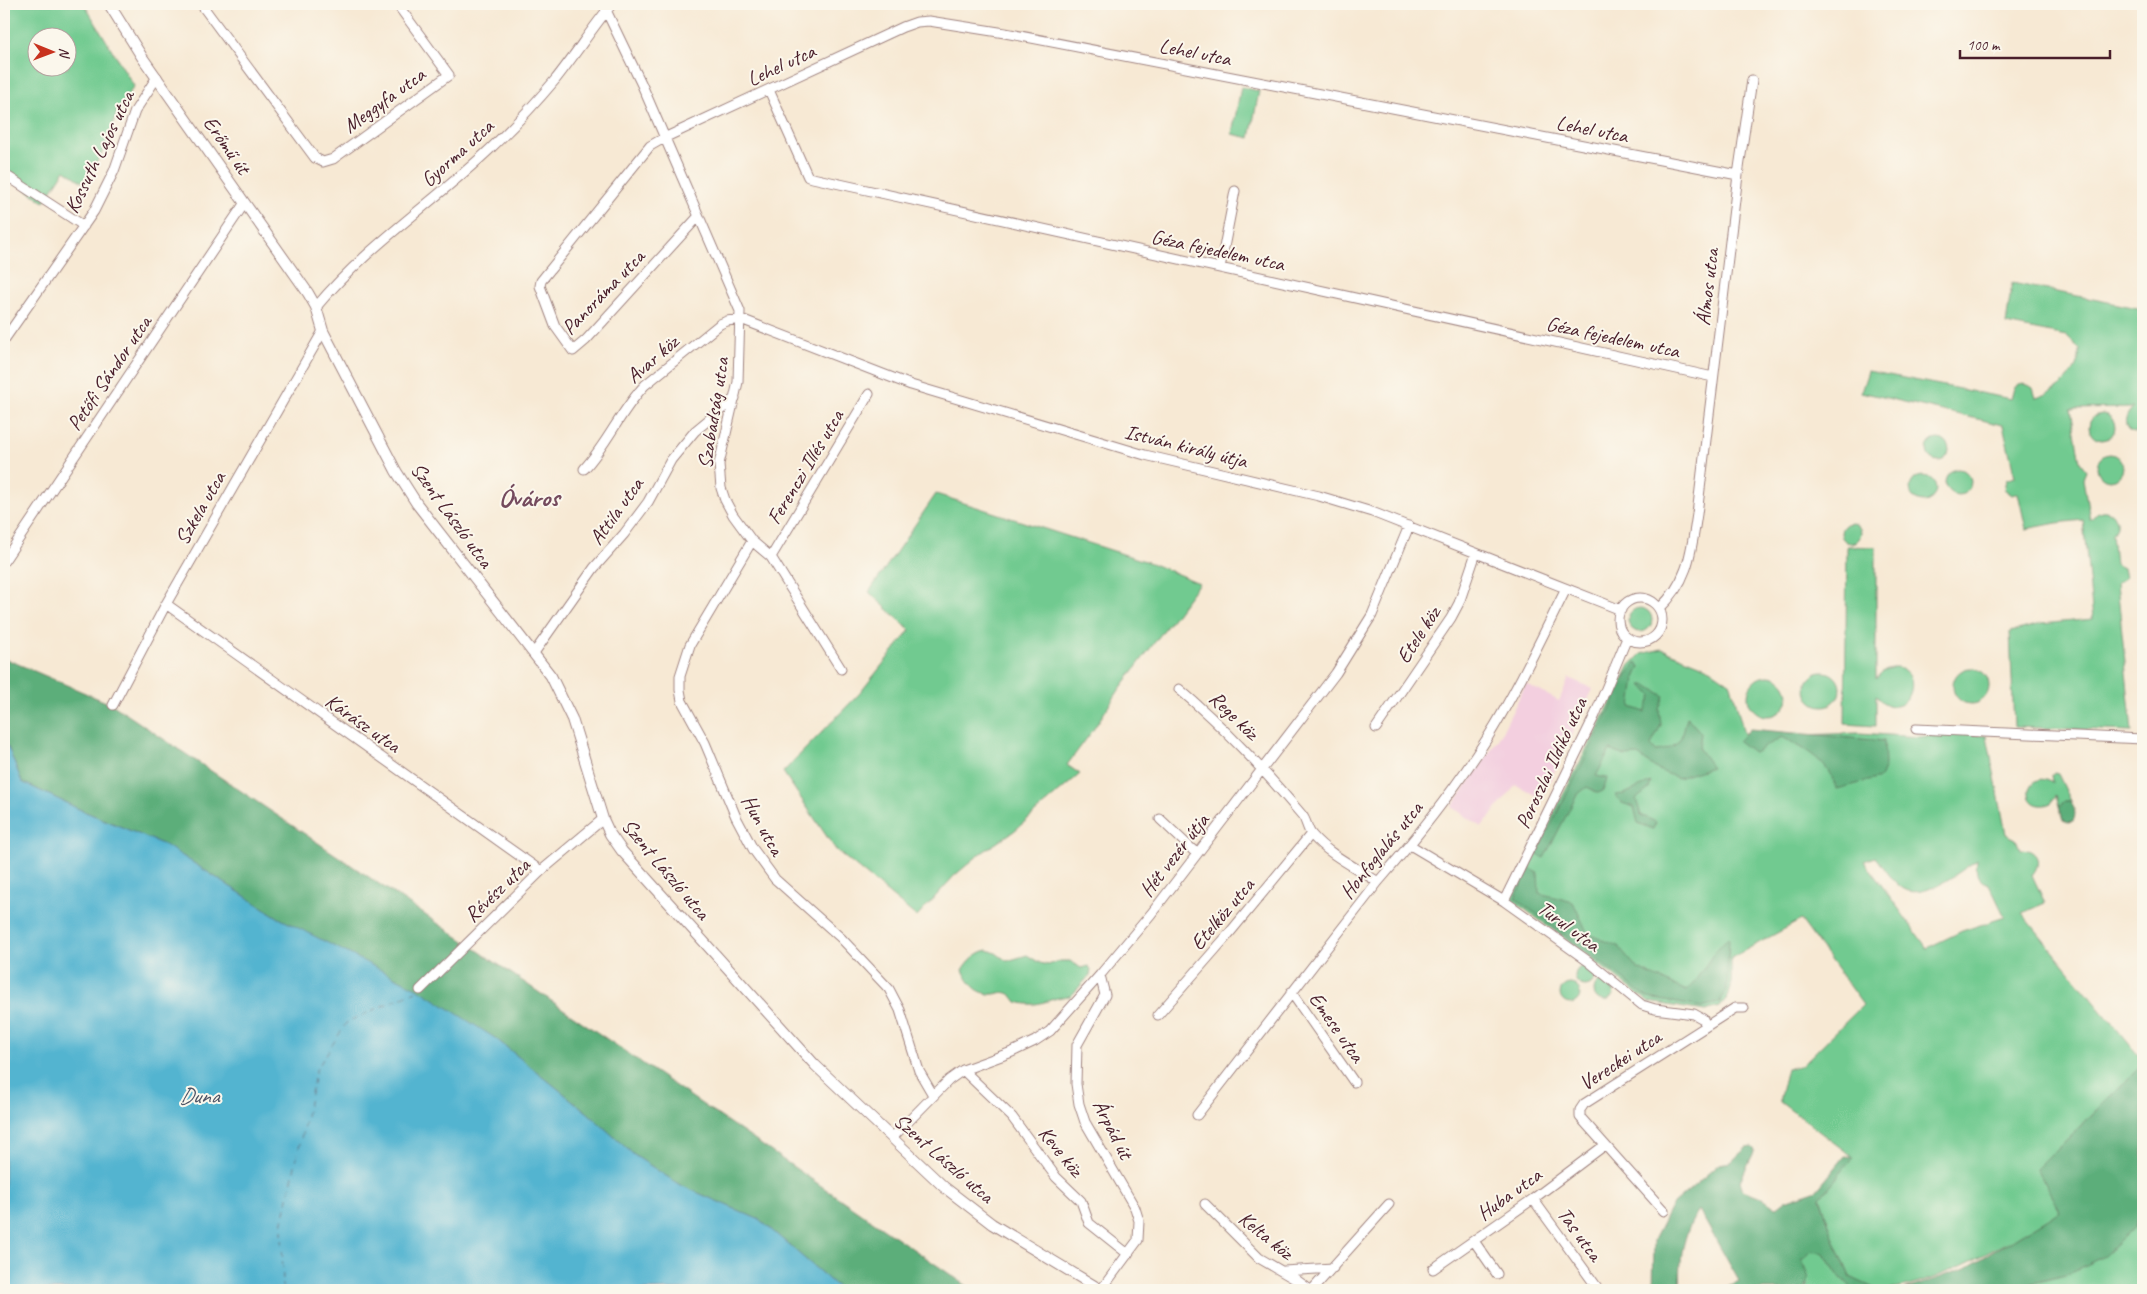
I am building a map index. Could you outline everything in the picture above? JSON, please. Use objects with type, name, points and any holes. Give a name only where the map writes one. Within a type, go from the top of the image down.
[{"type":"street","name":"Erőmű út","points":[[109,4],[157,77],[316,307]]},
{"type":"street","name":"Meggyfa utca","points":[[201,4],[315,158],[323,162],[333,159],[449,75],[398,4]]},
{"type":"street","name":"Szabadság utca","points":[[607,6],[698,217],[736,298],[741,319],[738,382],[721,451],[719,477],[725,500],[752,541],[771,557],[841,669]]},
{"type":"street","name":"Gyorma utca","points":[[316,307],[364,256],[393,230],[450,186],[492,147],[555,80],[607,6]]},
{"type":"street","name":"Lehel utca","points":[[664,138],[904,27],[917,22],[934,22],[1014,35],[1738,175]]},
{"type":"street","name":"Kossuth Lajos utca","points":[[4,340],[94,211],[108,183],[135,111],[157,77]]},
{"type":"street","name":"Álmos utca","points":[[1659,609],[1680,585],[1690,556],[1697,514],[1738,175],[1752,80]]},
{"type":"street","name":"Géza fejedelem utca","points":[[769,90],[808,177],[1713,377]]},
{"type":"street","name":"Panoráma utca","points":[[664,138],[650,146],[541,281],[540,286],[554,326],[573,351],[586,340],[698,217]]},
{"type":"street","points":[[4,174],[84,226]]},
{"type":"street","points":[[1220,268],[1235,191]]},
{"type":"street","name":"Petőfi Sándor utca","points":[[4,561],[244,204]]},
{"type":"street","name":"Szent László utca","points":[[316,307],[323,331],[392,462],[417,504],[534,653],[551,676],[563,697],[572,719],[603,819],[610,834],[622,851],[816,1065],[944,1187],[967,1207],[1101,1290]]},
{"type":"street","name":"Avar köz","points":[[584,469],[600,452],[635,395],[645,385],[720,324],[741,319]]},
{"type":"street","name":"István király útja","points":[[741,319],[911,385],[1153,457],[1337,501],[1409,526],[1621,610]]},
{"type":"street","name":"Szkela utca","points":[[113,706],[166,604],[323,331]]},
{"type":"street","name":"Ferenczi Illés utca","points":[[771,557],[869,394]]},
{"type":"street","name":"Attila utca","points":[[534,653],[594,568],[624,534],[648,502],[671,460],[695,431],[735,398]]},
{"type":"street","name":"Hét vezér útja","points":[[893,1137],[934,1095],[963,1070],[1012,1052],[1050,1031],[1100,975],[1197,854],[1336,673],[1372,615],[1409,526]]},
{"type":"street","name":"Hun utca","points":[[752,541],[690,645],[680,676],[682,701],[705,743],[736,817],[764,865],[775,879],[861,957],[889,989],[900,1010],[919,1071],[934,1095]]},
{"type":"street","name":"Etele köz","points":[[1376,728],[1460,603],[1476,553]]},
{"type":"street","name":"Honfoglalás utca","points":[[1197,1116],[1466,770],[1509,701],[1566,589]]},
{"type":"street","points":[[1631,600],[1650,601],[1659,609],[1662,622],[1657,635],[1652,639],[1639,643],[1627,638],[1619,628],[1618,616],[1631,600]]},
{"type":"street","name":"Kárász utca","points":[[166,604],[541,871]]},
{"type":"street","name":"Poroszlai Ildikó utca","points":[[1504,901],[1595,715],[1627,638]]},
{"type":"street","name":"Rege köz","points":[[1179,689],[1217,722],[1263,769],[1304,818],[1311,834]]},
{"type":"street","points":[[1916,728],[2143,738]]},
{"type":"street","points":[[1160,818],[1197,854]]},
{"type":"street","name":"Révész utca","points":[[420,990],[541,871],[603,819]]},
{"type":"street","points":[[1311,834],[1329,850],[1378,882]]},
{"type":"street","name":"Etelköz utca","points":[[1158,1015],[1228,936],[1311,834]]},
{"type":"street","name":"Turul utca","points":[[1410,844],[1504,901],[1588,961],[1642,1005],[1655,1009],[1694,1014],[1703,1019],[1706,1026]]},
{"type":"street","name":"Árpád út","points":[[1100,975],[1105,995],[1077,1045],[1076,1084],[1079,1104],[1085,1122],[1123,1186],[1139,1221],[1140,1230],[1138,1240],[1101,1290]]},
{"type":"street","name":"Emese utca","points":[[1292,992],[1354,1082]]},
{"type":"street","name":"Vereckei utca","points":[[1664,1211],[1580,1117],[1580,1110],[1584,1104],[1734,1008],[1744,1008]]},
{"type":"street","name":"Keve köz","points":[[963,1070],[1012,1117],[1056,1177],[1081,1200],[1089,1223],[1128,1254]]},
{"type":"street","name":"Huba utca","points":[[1433,1270],[1606,1145]]},
{"type":"street","name":"Tas utca","points":[[1533,1199],[1599,1290]]},
{"type":"street","name":"Kelta köz","points":[[1204,1204],[1259,1258],[1311,1290]]},
{"type":"street","points":[[1311,1290],[1390,1204]]},
{"type":"street","points":[[1474,1241],[1497,1274]]},
{"type":"street","points":[[1281,1272],[1333,1268]]},
{"type":"shaded area","points":[[1569,678],[1593,689],[1542,798],[1516,785],[1482,827],[1452,807],[1498,740],[1526,684],[1559,701]]},
{"type":"green space","points":[[4,4],[84,4],[134,86],[117,112],[108,143],[84,183],[65,170],[44,202],[4,173]]},
{"type":"green space","points":[[1241,87],[1259,91],[1250,138],[1232,134]]},
{"type":"green space","points":[[2012,283],[2143,309],[2143,431],[2131,431],[2126,426],[2127,417],[2133,408],[2071,409],[2080,462],[2086,470],[2083,479],[2090,519],[2101,511],[2106,511],[2111,513],[2116,522],[2116,527],[2112,534],[2115,564],[2123,568],[2125,578],[2117,583],[2132,731],[2014,727],[2010,632],[2041,624],[2093,619],[2083,520],[2026,529],[2018,493],[2012,495],[2004,489],[2006,480],[2015,477],[2003,425],[1861,392],[1868,371],[2011,399],[2014,388],[2021,384],[2026,384],[2033,388],[2036,398],[2060,386],[2072,374],[2079,358],[2080,349],[2066,336],[2006,324]]},
{"type":"green space","points":[[2102,414],[2111,418],[2115,427],[2111,436],[2102,440],[2093,436],[2089,427],[2093,418]]},
{"type":"green space","points":[[1938,439],[1946,442],[1949,450],[1946,458],[1938,461],[1930,458],[1927,450],[1930,442]]},
{"type":"green space","points":[[2110,454],[2119,458],[2123,467],[2119,476],[2110,480],[2101,476],[2097,467],[2101,458]]},
{"type":"green space","points":[[1958,469],[1967,473],[1971,482],[1967,491],[1958,495],[1949,491],[1945,482],[1949,473]]},
{"type":"green space","points":[[1923,476],[1932,480],[1936,489],[1932,498],[1923,502],[1914,498],[1910,489],[1914,480]]},
{"type":"green space","points":[[936,494],[1151,563],[1199,583],[1119,690],[1067,765],[1080,774],[1014,831],[980,854],[954,876],[917,917],[836,850],[783,772],[860,693],[910,630],[869,592]]},
{"type":"green space","points":[[1851,523],[1858,526],[1861,533],[1858,540],[1851,543],[1844,540],[1841,533],[1844,526]]},
{"type":"green space","points":[[1847,546],[1876,547],[1876,679],[1883,671],[1894,668],[1904,670],[1912,683],[1907,699],[1901,704],[1893,706],[1884,703],[1876,695],[1876,726],[1845,724]]},
{"type":"green space","points":[[1640,608],[1649,611],[1652,620],[1649,629],[1640,632],[1631,629],[1628,620],[1631,611]]},
{"type":"green space","points":[[1662,649],[1707,667],[1731,684],[1745,737],[1859,733],[1919,737],[1954,732],[1987,736],[2006,834],[2016,839],[2020,849],[2031,851],[2038,861],[2032,875],[2045,903],[2022,913],[2143,1061],[2143,1064],[2037,1169],[2061,1211],[1997,1248],[1920,1283],[1897,1289],[1878,1290],[1850,1277],[1833,1237],[1820,1197],[1853,1157],[1780,1102],[1780,1097],[1787,1068],[1801,1066],[1863,1005],[1801,920],[1731,958],[1731,988],[1728,997],[1719,1007],[1705,1011],[1649,1002],[1510,898],[1630,665],[1641,654]],"holes":[[[1876,857],[1896,883],[1912,892],[1921,891],[1942,883],[1977,860],[1977,875],[1981,880],[1989,884],[2005,917],[1962,931],[1927,948],[1864,861]]]},
{"type":"green space","points":[[4,658],[113,705],[467,943],[973,1290],[841,1290],[760,1220],[680,1185],[634,1155],[588,1113],[495,1038],[279,918],[167,846],[81,810],[22,782],[8,747],[4,744]]},
{"type":"green space","points":[[1637,662],[1640,667],[1635,678],[1631,707],[1645,712],[1652,696],[1642,685],[1647,685],[1664,696],[1659,709],[1661,725],[1651,745],[1656,751],[1675,745],[1679,741],[1687,717],[1701,733],[1699,749],[1712,767],[1678,778],[1658,770],[1638,755],[1625,756],[1610,750],[1596,776],[1607,778],[1603,791],[1598,793],[1587,787],[1577,795],[1544,858],[1536,854],[1629,672]]},
{"type":"green space","points":[[1971,668],[1978,669],[1984,673],[1988,679],[1988,693],[1984,699],[1978,703],[1971,704],[1964,703],[1958,699],[1954,693],[1953,686],[1954,679],[1958,673],[1964,669]]},
{"type":"green space","points":[[1823,672],[1830,673],[1835,677],[1839,682],[1839,696],[1835,701],[1830,705],[1823,706],[1816,705],[1811,701],[1807,696],[1806,689],[1807,682],[1811,677],[1816,673]]},
{"type":"green space","points":[[1768,676],[1782,682],[1788,696],[1782,710],[1768,716],[1754,710],[1748,696],[1754,682]]},
{"type":"green space","points":[[1750,729],[1884,741],[1885,766],[1880,778],[1837,789],[1828,771],[1816,757],[1782,737],[1754,753],[1738,741]]},
{"type":"green space","points":[[2054,773],[2058,774],[2071,801],[2065,801],[2059,806],[2056,795],[2050,804],[2040,805],[2033,802],[2029,790],[2031,785],[2036,780],[2044,779],[2053,783],[2052,776]]},
{"type":"green space","points":[[1651,782],[1649,789],[1636,799],[1641,815],[1656,822],[1653,829],[1638,823],[1634,807],[1622,803],[1615,795],[1624,794]]},
{"type":"green space","points":[[2065,801],[2071,801],[2073,806],[2075,813],[2073,821],[2063,820],[2059,806]]},
{"type":"green space","points":[[1530,868],[1538,873],[1539,893],[1573,902],[1588,934],[1618,946],[1638,969],[1687,991],[1717,949],[1729,937],[1727,991],[1719,1003],[1701,1007],[1648,998],[1515,898]]},
{"type":"green space","points":[[988,950],[1007,961],[1027,955],[1040,963],[1048,965],[1060,961],[1070,961],[1081,968],[1088,966],[1091,969],[1090,975],[1071,996],[1025,1004],[1017,1002],[1009,994],[981,992],[971,984],[963,970],[973,957]]},
{"type":"green space","points":[[1585,966],[1592,969],[1595,976],[1592,983],[1585,986],[1578,983],[1575,976],[1578,969]]},
{"type":"green space","points":[[1604,981],[1611,984],[1614,991],[1611,998],[1604,1001],[1597,998],[1594,991],[1597,984]]},
{"type":"green space","points":[[1570,984],[1577,987],[1580,994],[1577,1001],[1570,1004],[1563,1001],[1560,994],[1563,987]]},
{"type":"green space","points":[[2143,1064],[2143,1214],[2137,1219],[2135,1227],[2104,1256],[2065,1275],[2004,1290],[1905,1290],[1966,1268],[2060,1211],[2037,1169]]},
{"type":"green space","points":[[1752,1147],[1755,1150],[1740,1181],[1743,1190],[1759,1196],[1776,1208],[1785,1201],[1817,1190],[1845,1156],[1854,1157],[1820,1198],[1833,1237],[1850,1277],[1878,1290],[1855,1290],[1839,1276],[1824,1253],[1812,1251],[1802,1260],[1808,1279],[1808,1283],[1803,1290],[1727,1290],[1728,1287],[1739,1281],[1699,1210],[1685,1238],[1681,1259],[1681,1290],[1653,1290],[1654,1240],[1672,1205],[1719,1164],[1731,1162],[1746,1148]]},
{"type":"green space","points":[[2143,1214],[2143,1290],[2004,1290],[2065,1275]]},
{"type":"green space","points":[[1812,1251],[1824,1253],[1839,1276],[1855,1290],[1803,1290],[1808,1286],[1802,1260]]},
{"type":"water","name":"Duna","points":[[4,744],[8,747],[22,782],[81,810],[167,846],[279,918],[420,990],[495,1038],[588,1113],[634,1155],[680,1185],[760,1220],[841,1290],[4,1290]]},
{"type":"ferry route","points":[[283,1290],[282,1226],[316,1070],[347,1022],[416,991]]},
{"type":"district","name":"Óváros","points":[[529,497]]}]
